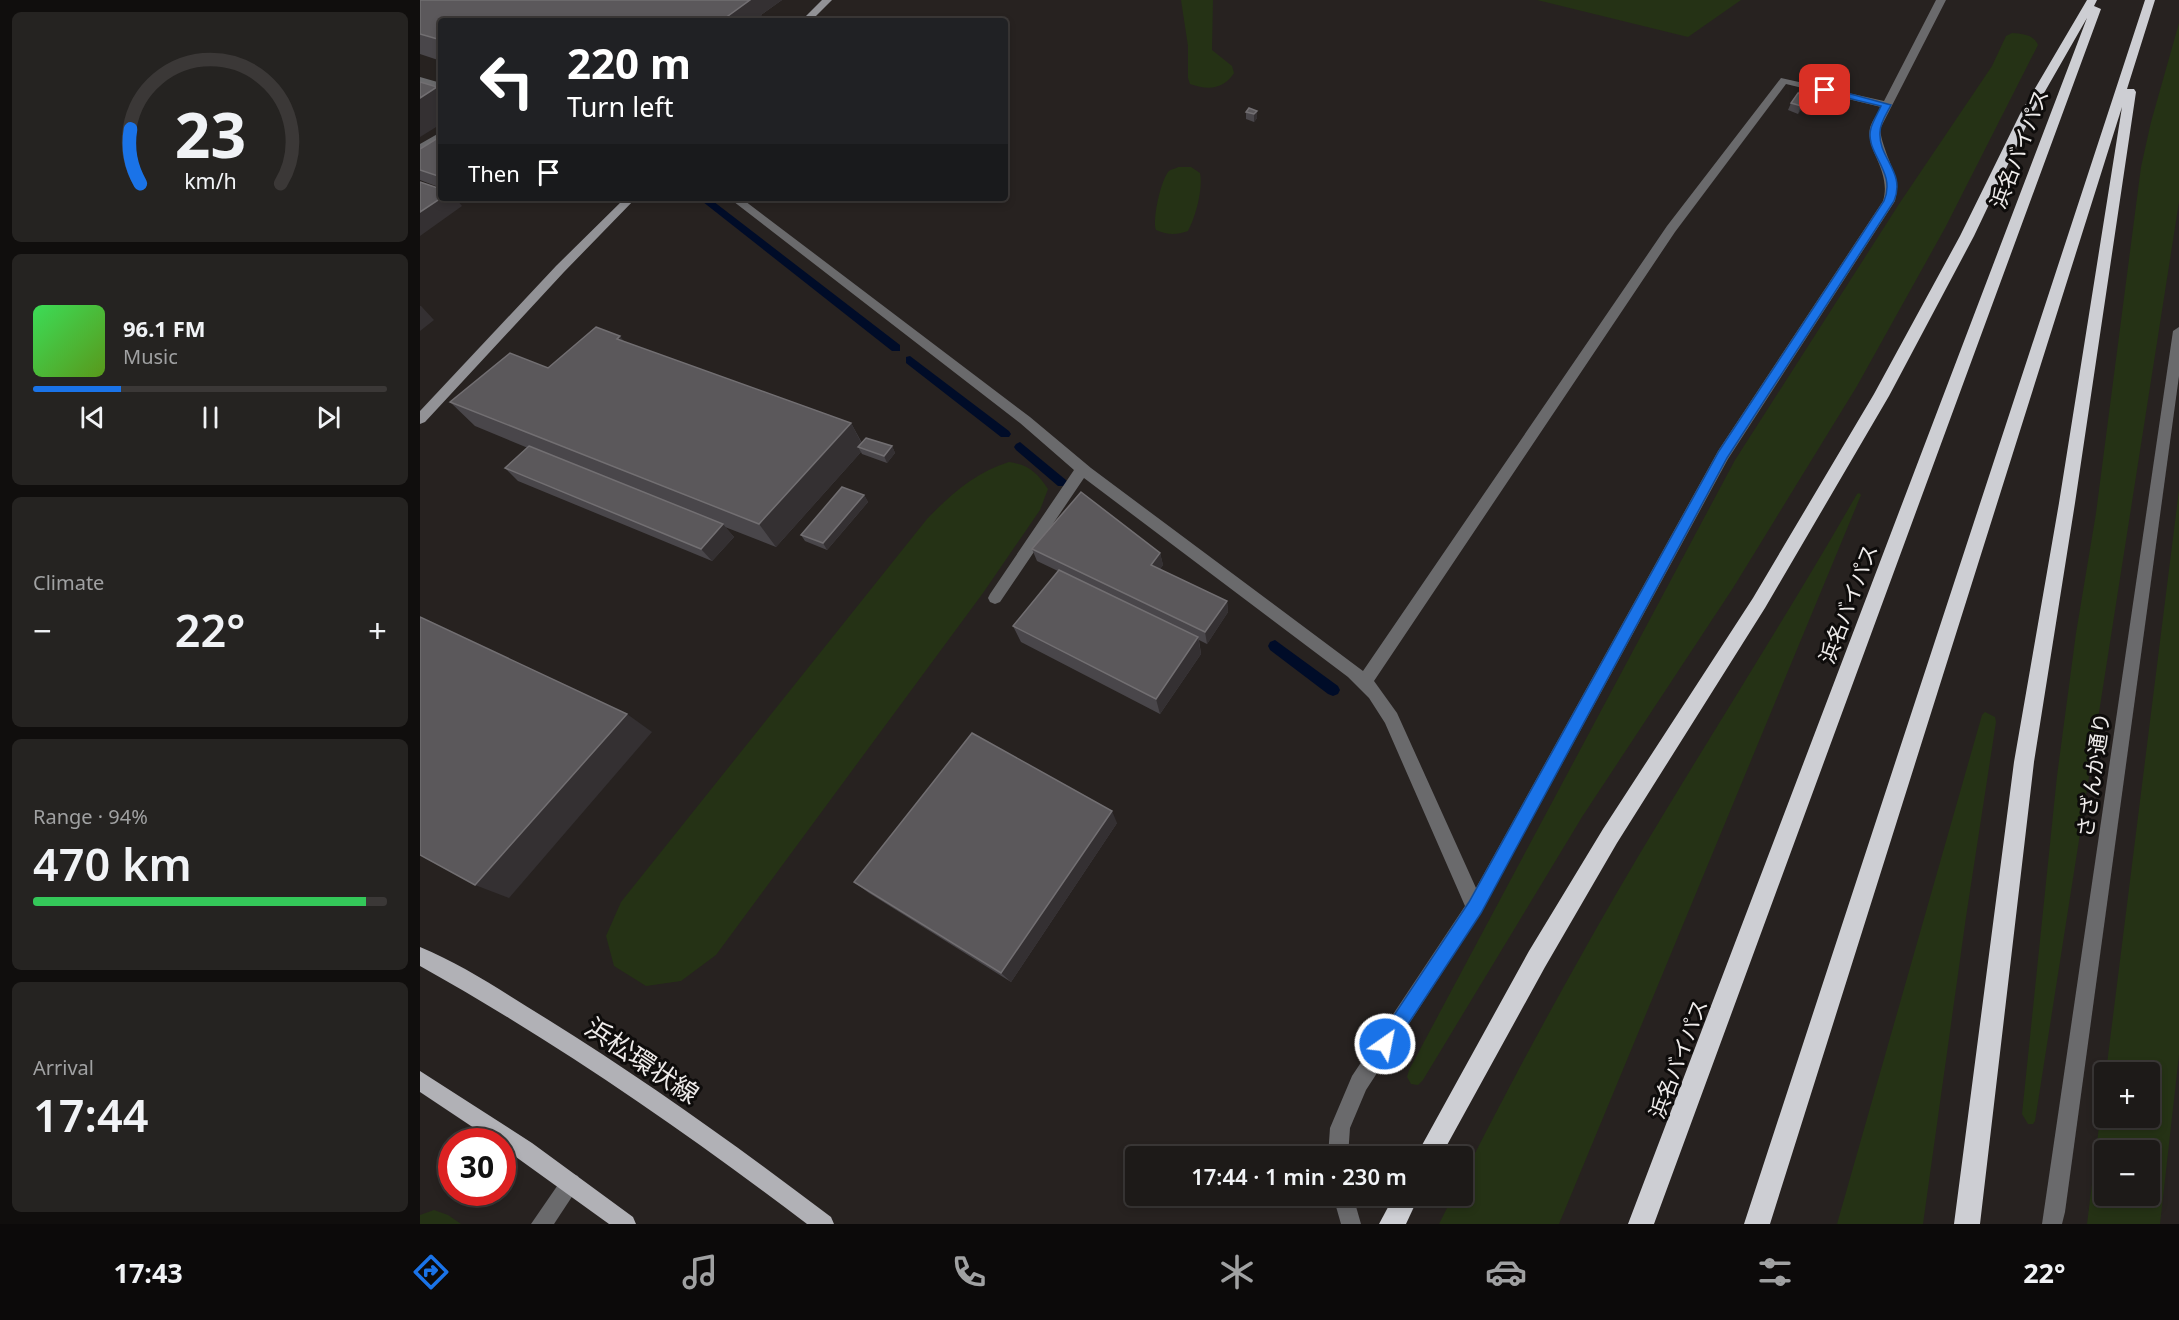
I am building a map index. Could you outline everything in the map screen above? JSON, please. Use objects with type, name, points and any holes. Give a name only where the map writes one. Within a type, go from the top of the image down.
[{"type":"highway","points":[[1434,1146],[1549,939],[1610,836],[1759,603],[1870,415],[1937,292],[2026,114],[2092,0]]},
{"type":"highway","name":"浜名バイパス","points":[[1641,1224],[2100,0]]},
{"type":"highway","points":[[1757,1224],[2150,0]]},
{"type":"highway","points":[[1967,1224],[2024,762],[2067,503],[2139,37]]},
{"type":"highway","points":[[1392,1224],[1402,1206]]},
{"type":"main road","name":"浜松環状線","points":[[420,957],[547,1031],[647,1095],[824,1224]]},
{"type":"main road","points":[[420,1081],[571,1182],[626,1224]]},
{"type":"street","points":[[809,18],[827,0]]},
{"type":"street","points":[[1337,1146],[1344,1112],[1359,1083],[1475,907],[1723,455],[1889,201],[1893,191],[1893,182],[1875,139],[1875,129],[1941,0]]},
{"type":"street","points":[[420,80],[438,85]]},
{"type":"street","points":[[1364,682],[1664,239],[1784,80],[1886,105]]},
{"type":"street","points":[[420,149],[438,137]]},
{"type":"street","points":[[420,419],[560,269],[628,201]]},
{"type":"street","points":[[739,201],[1025,420],[1082,469],[1354,672],[1375,693],[1391,718],[1475,907]]},
{"type":"street","name":"さざんか通り","points":[[2052,1224],[2179,331]]},
{"type":"street","points":[[994,598],[1082,469]]},
{"type":"street","points":[[542,1224],[571,1182]]},
{"type":"street","points":[[1346,1206],[1351,1224]]},
{"type":"green space","points":[[1181,0],[1213,0],[1212,50],[1232,66],[1234,73],[1220,86],[1209,88],[1190,84],[1188,46]]},
{"type":"green space","points":[[1537,0],[1741,0],[1688,37]]},
{"type":"green space","points":[[2179,23],[2179,202],[2035,1121],[2033,1124],[2028,1124],[2022,1114],[2057,776],[2076,633],[2096,513],[2141,167],[2151,122]]},
{"type":"green space","points":[[2012,33],[2024,34],[2036,41],[2038,45],[1945,228],[1857,386],[1733,588],[1582,817],[1423,1080],[1418,1085],[1411,1084],[1407,1077],[1409,1070],[1735,460],[1899,204],[1992,66],[2006,36]]},
{"type":"green space","points":[[1178,167],[1191,167],[1200,173],[1200,194],[1188,231],[1168,234],[1156,230],[1156,209],[1166,175]]},
{"type":"green space","points":[[1009,462],[1022,465],[1032,471],[1048,489],[1040,510],[983,593],[716,955],[681,981],[646,986],[614,966],[606,936],[621,902],[927,519],[945,501],[975,478]]},
{"type":"green space","points":[[2179,490],[2179,1055],[2160,1224],[2087,1224],[2094,1167],[2094,1206],[2160,1206],[2160,1140],[2097,1140],[2099,1128],[2160,1128],[2160,1062],[2107,1062]]},
{"type":"green space","points":[[1857,494],[1861,495],[1559,1224],[1439,1224],[1448,1206],[1473,1206],[1473,1157],[1548,1014],[1666,810]]},
{"type":"green space","points":[[1985,712],[1995,717],[1996,722],[1923,1224],[1837,1224],[1982,715]]},
{"type":"green space","points":[[434,1210],[448,1215],[461,1224],[420,1224],[420,1215]]},
{"type":"building","points":[[420,0],[750,0],[725,18],[438,18],[438,39],[420,34]]},
{"type":"building","points":[[420,82],[437,87],[420,98]]},
{"type":"building","points":[[1803,85],[1813,88],[1810,94],[1800,90]]},
{"type":"building","points":[[1798,93],[1809,96],[1801,106],[1791,103]]},
{"type":"building","points":[[1249,108],[1257,111],[1254,114],[1246,112]]},
{"type":"building","points":[[438,138],[438,176],[420,170],[420,149]]},
{"type":"building","points":[[420,182],[438,188],[438,200],[420,212]]},
{"type":"building","points":[[596,327],[620,336],[617,339],[851,423],[759,524],[450,402],[510,353],[548,368]]},
{"type":"building","points":[[866,438],[892,446],[884,456],[858,447]]},
{"type":"building","points":[[529,446],[723,524],[701,549],[505,468]]},
{"type":"building","points":[[842,487],[864,495],[823,543],[801,535]]},
{"type":"building","points":[[1081,492],[1160,553],[1151,565],[1227,601],[1205,632],[1032,549]]},
{"type":"building","points":[[1059,570],[1198,637],[1156,699],[1013,626]]},
{"type":"building","points":[[420,617],[627,714],[475,885],[420,855]]},
{"type":"building","points":[[972,733],[1112,811],[1001,973],[854,882]]},
{"type":"waterway","points":[[707,201],[896,348]]},
{"type":"waterway","points":[[910,360],[1005,434]]},
{"type":"waterway","points":[[1020,447],[1062,483]]},
{"type":"waterway","points":[[1275,646],[1333,690]]},
{"type":"route","points":[[1385,1044],[1475,907],[1723,455],[1889,201],[1893,191],[1893,182],[1875,139],[1875,129],[1886,105],[1825,90]]}]
